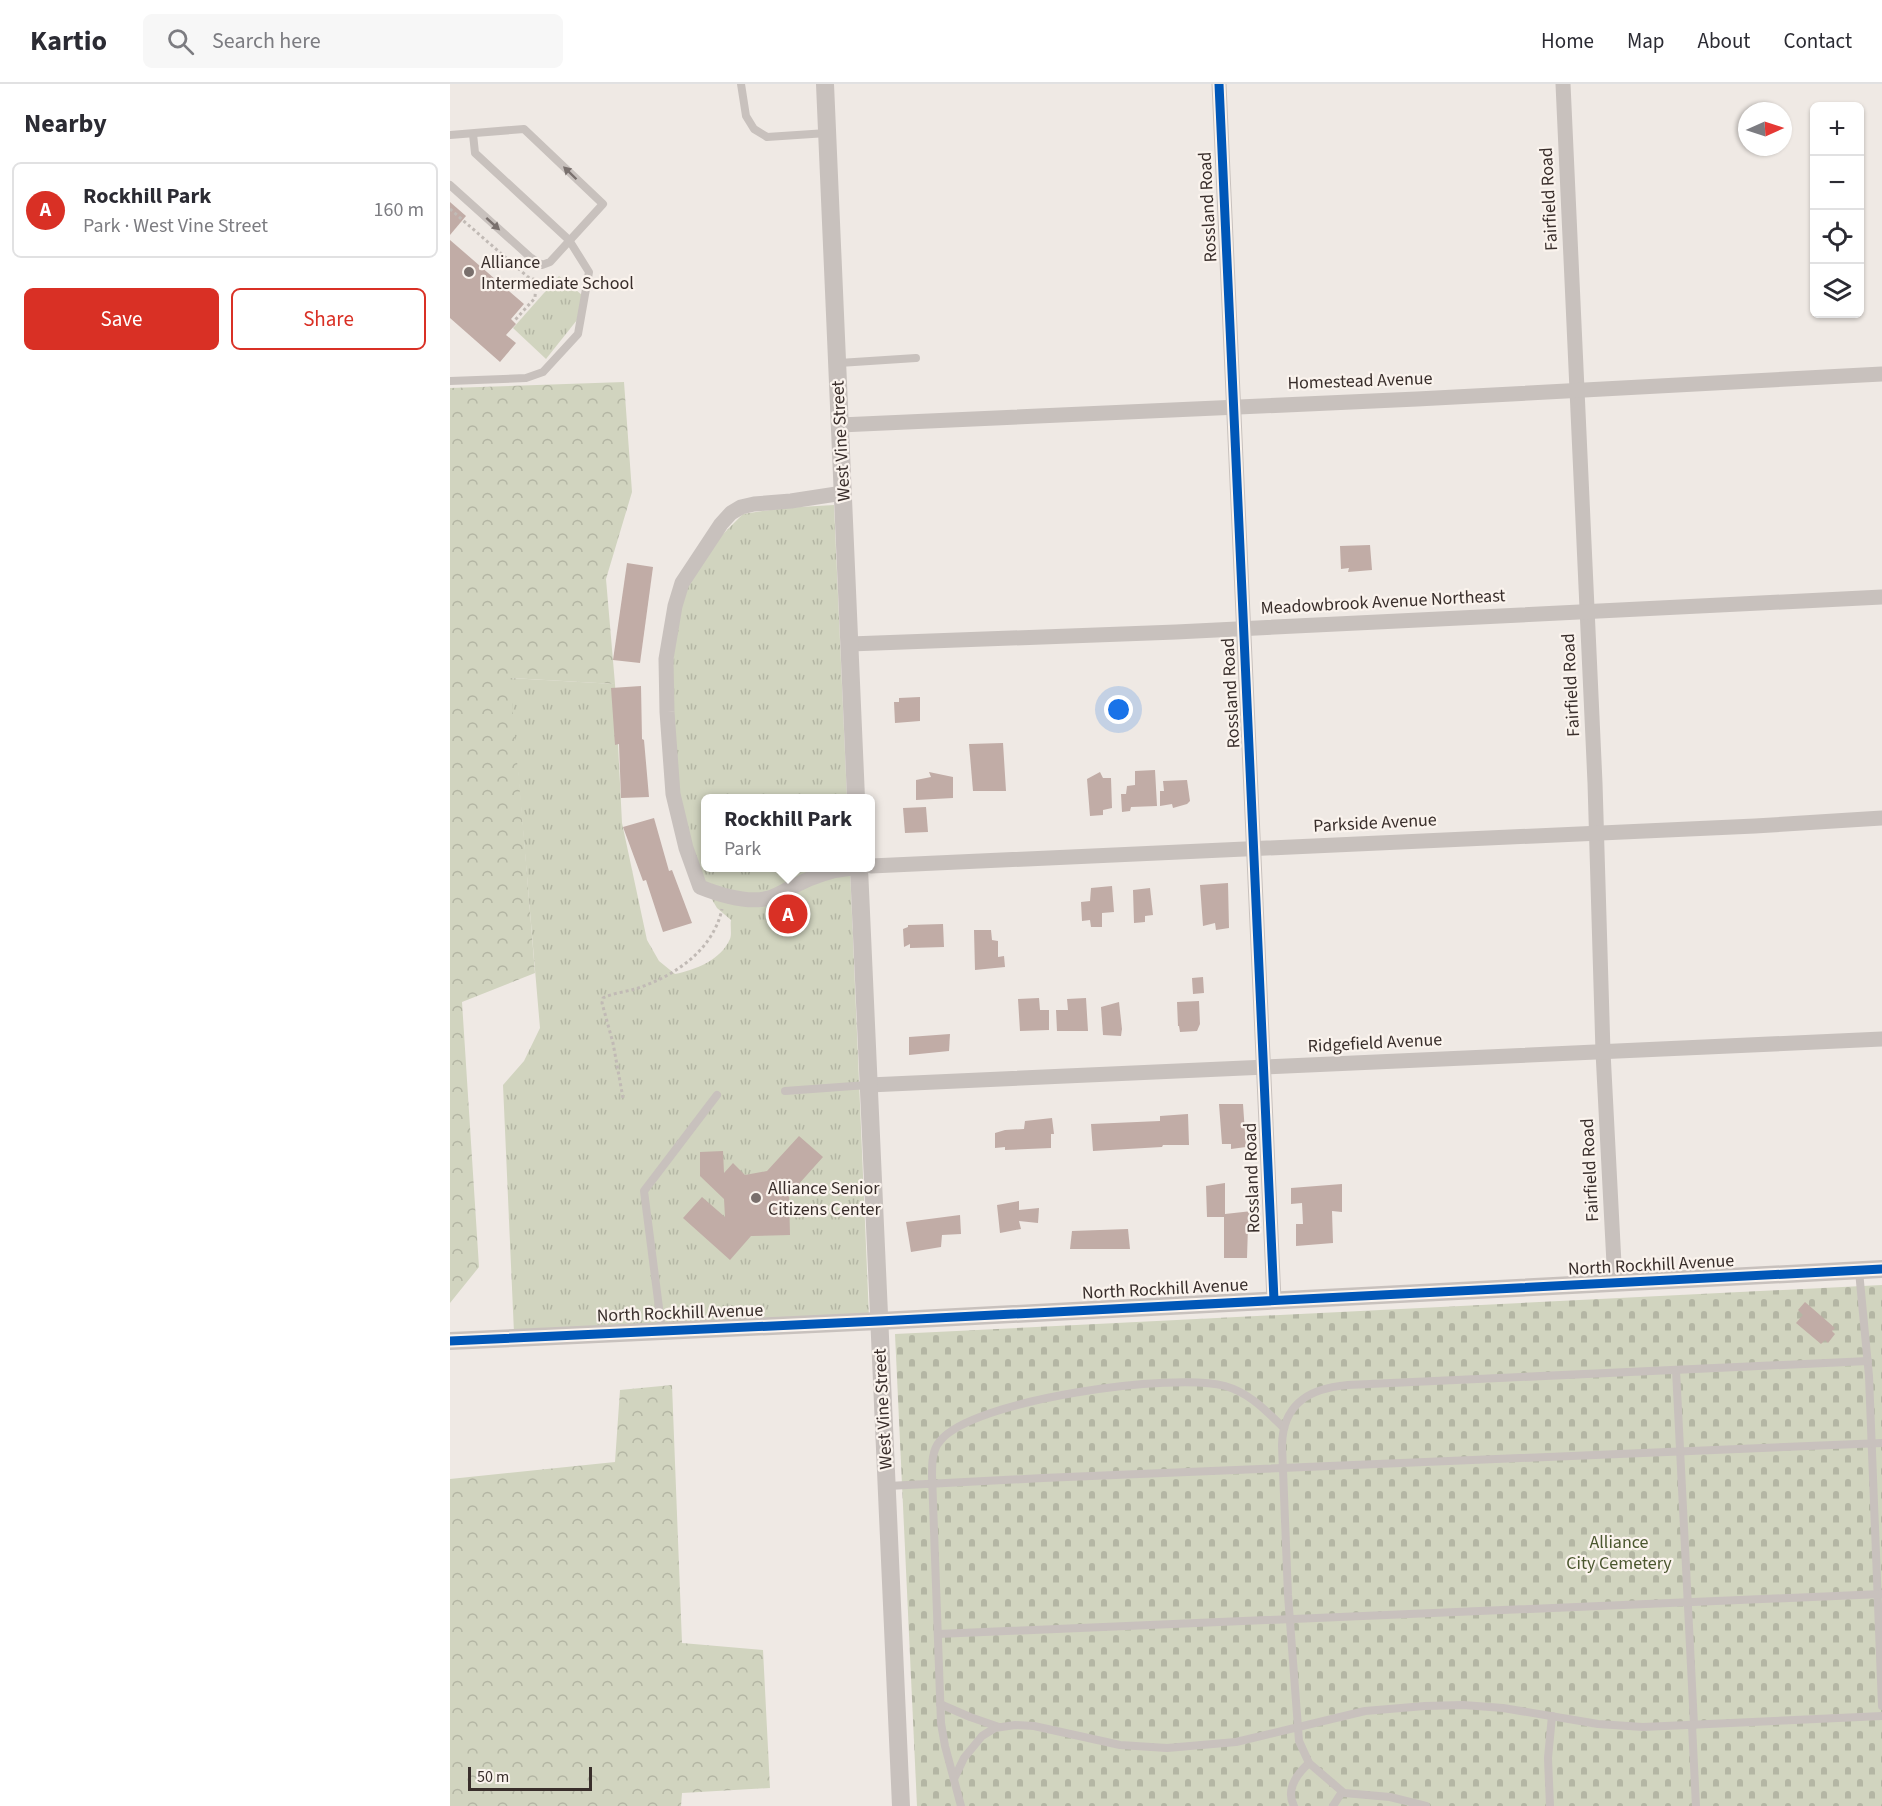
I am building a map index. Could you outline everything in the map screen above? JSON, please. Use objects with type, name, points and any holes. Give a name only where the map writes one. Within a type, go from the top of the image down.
[{"type":"street","name":"West Vine Street","points":[[825,84],[856,794]]},
{"type":"street","name":"Rossland Road","points":[[1219,84],[1274,1300]]},
{"type":"street","name":"Fairfield Road","points":[[1563,84],[1578,390],[1603,1052],[1615,1283]]},
{"type":"street","name":"Homestead Avenue","points":[[840,424],[1233,407],[1882,374]]},
{"type":"street","points":[[828,872],[812,877],[768,899],[724,896],[700,887],[686,848],[673,794],[665,681],[670,631],[678,593],[706,545],[731,513],[741,507],[754,504],[843,493]]},
{"type":"street","name":"Meadowbrook Avenue Northeast","points":[[850,644],[1245,628],[1882,597]]},
{"type":"street","name":"Parkside Avenue","points":[[875,866],[1596,831],[1755,826],[1882,818]]},
{"type":"street","name":"West Vine Street","points":[[859,872],[901,1806]]},
{"type":"street","name":"Ridgefield Avenue","points":[[869,1085],[1882,1038]]},
{"type":"street","name":"North Rockhill Avenue","points":[[450,1341],[879,1322],[1882,1269]]},
{"type":"lane","points":[[741,84],[746,116],[754,129],[767,137],[827,133]]},
{"type":"lane","points":[[450,135],[524,129],[603,204],[550,262],[542,265],[530,257],[450,185]]},
{"type":"lane","points":[[450,381],[526,378],[543,372],[578,334],[589,272],[569,240],[475,153],[472,134]]},
{"type":"lane","points":[[837,363],[916,358]]},
{"type":"lane","points":[[785,1091],[869,1085]]},
{"type":"lane","points":[[662,1330],[644,1191],[717,1095]]},
{"type":"lane","points":[[1859,1270],[1868,1361],[1882,1706]]},
{"type":"lane","points":[[1426,1806],[1390,1797],[1350,1795],[1342,1792],[1309,1763],[1302,1749],[1297,1727],[1283,1469],[1284,1428],[1293,1409],[1300,1401],[1321,1388],[1335,1386],[1868,1361]]},
{"type":"lane","points":[[1676,1370],[1696,1806]]},
{"type":"lane","points":[[961,1806],[943,1735],[940,1704],[932,1466],[940,1441],[953,1429],[987,1415],[1066,1393],[1175,1382],[1208,1382],[1237,1390],[1249,1396],[1284,1428]]},
{"type":"lane","points":[[886,1486],[1882,1443]]},
{"type":"lane","points":[[938,1634],[1879,1594]]},
{"type":"lane","points":[[940,1704],[999,1727]]},
{"type":"lane","points":[[954,1779],[964,1758],[988,1731],[1015,1725],[1034,1726],[1098,1741],[1152,1748],[1236,1742],[1365,1711],[1425,1706],[1484,1706],[1598,1724],[1632,1726],[1882,1716]]},
{"type":"lane","points":[[1550,1806],[1548,1758],[1552,1716]]},
{"type":"lane","points":[[1294,1806],[1291,1797],[1293,1784],[1309,1763]]},
{"type":"lane","points":[[1333,1806],[1342,1792]]},
{"type":"path","points":[[450,209],[528,277],[536,280],[536,298],[515,320]]},
{"type":"path","points":[[623,1098],[613,1043],[602,1004],[603,998],[665,978],[699,952],[719,921],[724,896]]},
{"type":"green space","points":[[559,276],[582,295],[577,320],[546,359],[513,328]]},
{"type":"green space","points":[[624,382],[632,492],[606,579],[615,684],[511,678],[535,973],[462,1002],[479,1267],[450,1303],[450,388]]},
{"type":"green space","points":[[834,505],[847,794],[701,794],[701,872],[850,872],[869,1317],[514,1333],[503,1085],[524,1061],[540,1028],[510,678],[615,684],[622,823],[647,940],[659,961],[675,974],[707,963],[726,946],[731,937],[731,920],[717,908],[704,886],[679,806],[672,688],[674,645],[680,602],[696,571],[718,539],[743,514],[783,508]]},
{"type":"green space","name":"Alliance City Cemetery","points":[[1882,1285],[1882,1806],[917,1806],[895,1334]]},
{"type":"green space","points":[[672,1385],[682,1643],[763,1650],[770,1788],[682,1793],[681,1806],[450,1806],[450,1479],[615,1462],[620,1390]]},
{"type":"building","name":"Alliance Intermediate School","points":[[450,202],[466,216],[450,235]]},
{"type":"building","name":"Alliance Intermediate School","points":[[450,240],[524,304],[511,319],[516,324],[506,335],[516,343],[500,362],[450,318]]},
{"type":"building","points":[[1370,545],[1372,570],[1348,572],[1349,568],[1341,569],[1340,546]]},
{"type":"building","points":[[627,563],[653,567],[640,663],[613,660]]},
{"type":"building","points":[[641,686],[642,739],[644,740],[649,797],[621,798],[619,744],[615,745],[611,688]]},
{"type":"building","points":[[920,697],[920,721],[895,723],[894,702],[899,702],[899,698]]},
{"type":"building","points":[[1003,743],[1006,791],[973,791],[969,744]]},
{"type":"building","points":[[1155,770],[1157,806],[1131,807],[1130,811],[1122,812],[1121,794],[1126,794],[1127,786],[1135,785],[1135,771]]},
{"type":"building","points":[[929,772],[953,777],[953,798],[916,800],[916,780],[931,777]]},
{"type":"building","points":[[1100,772],[1103,778],[1111,778],[1112,808],[1103,810],[1103,815],[1090,816],[1087,779]]},
{"type":"building","points":[[1187,780],[1190,801],[1187,804],[1173,808],[1172,804],[1160,806],[1160,791],[1164,791],[1163,781]]},
{"type":"building","points":[[926,807],[928,832],[905,833],[903,808]]},
{"type":"building","points":[[654,818],[669,871],[672,870],[692,923],[663,932],[646,880],[643,881],[623,827]]},
{"type":"building","points":[[1228,883],[1229,928],[1216,930],[1215,923],[1203,926],[1200,885]]},
{"type":"building","points":[[1112,886],[1114,912],[1102,913],[1102,927],[1091,927],[1090,920],[1082,921],[1081,902],[1090,901],[1091,888]]},
{"type":"building","points":[[1150,888],[1153,915],[1145,916],[1145,922],[1134,923],[1133,890]]},
{"type":"building","points":[[943,924],[944,947],[910,948],[910,944],[904,947],[903,929],[908,925]]},
{"type":"building","points":[[974,930],[991,930],[992,940],[998,941],[998,957],[1004,956],[1005,967],[975,970]]},
{"type":"building","points":[[1203,977],[1204,993],[1193,994],[1192,978]]},
{"type":"building","points":[[1039,998],[1040,1010],[1049,1010],[1049,1030],[1020,1031],[1018,999]]},
{"type":"building","points":[[1086,998],[1088,1031],[1057,1031],[1056,1010],[1068,1010],[1067,999]]},
{"type":"building","points":[[1199,1001],[1200,1024],[1197,1031],[1180,1032],[1177,1002]]},
{"type":"building","points":[[1119,1002],[1121,1036],[1103,1035],[1101,1007]]},
{"type":"building","points":[[950,1034],[949,1051],[909,1055],[909,1037]]},
{"type":"building","points":[[1219,1104],[1243,1104],[1246,1147],[1231,1149],[1231,1144],[1222,1144]]},
{"type":"building","points":[[1188,1114],[1189,1145],[1093,1151],[1091,1124],[1160,1121],[1160,1116]]},
{"type":"building","points":[[1052,1118],[1054,1134],[1051,1134],[1051,1148],[1005,1150],[1005,1147],[995,1148],[995,1133],[1024,1129],[1025,1121]]},
{"type":"building","name":"Alliance Senior Citizens Center","points":[[799,1136],[823,1157],[789,1195],[790,1235],[751,1236],[730,1260],[683,1218],[702,1197],[725,1217],[724,1199],[700,1176],[700,1152],[723,1151],[724,1173],[733,1163],[745,1175],[767,1171]]},
{"type":"building","points":[[1225,1183],[1225,1214],[1252,1211],[1252,1226],[1248,1226],[1247,1258],[1224,1258],[1224,1217],[1207,1217],[1206,1186]]},
{"type":"building","points":[[1342,1184],[1342,1212],[1332,1211],[1333,1243],[1296,1246],[1296,1224],[1303,1224],[1302,1203],[1291,1204],[1291,1188]]},
{"type":"building","points":[[1019,1201],[1019,1210],[1039,1208],[1038,1223],[1019,1221],[1021,1229],[1000,1233],[997,1205]]},
{"type":"building","points":[[960,1215],[961,1234],[942,1235],[941,1247],[911,1252],[906,1222]]},
{"type":"building","points":[[1128,1229],[1130,1249],[1070,1249],[1072,1231]]},
{"type":"building","points":[[1805,1302],[1835,1328],[1832,1331],[1835,1334],[1828,1343],[1825,1340],[1821,1344],[1796,1323],[1803,1315],[1798,1310]]},
{"type":"cycle path","points":[[1219,84],[1274,1300]]},
{"type":"cycle path","points":[[450,1341],[1882,1269]]},
{"type":"place","name":"Alliance Intermediate School","points":[[469,272]]},
{"type":"place","name":"Rockhill Park","points":[[788,914]]},
{"type":"place","name":"Alliance Senior Citizens Center","points":[[756,1198]]}]
